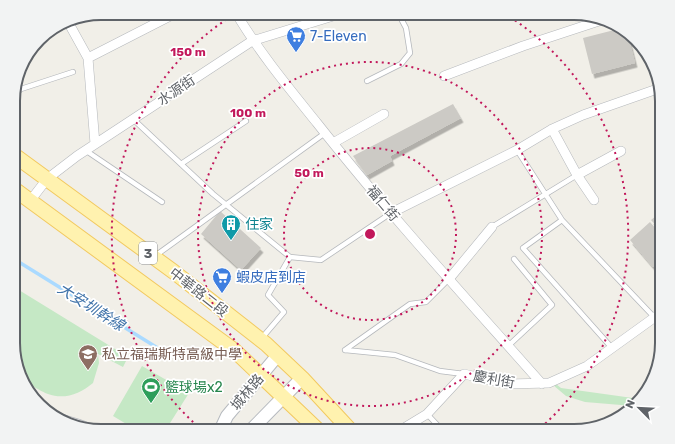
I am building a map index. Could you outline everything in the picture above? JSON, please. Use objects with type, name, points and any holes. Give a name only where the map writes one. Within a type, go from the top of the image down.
[{"type":"main road","name":"中華路二段","points":[[20,159],[154,257],[261,340],[302,378],[345,424]]},
{"type":"main road","name":"中華路二段","points":[[20,194],[235,352],[312,424]]},
{"type":"street","points":[[88,58],[162,20]]},
{"type":"street","name":"福仁街","points":[[240,20],[252,41],[332,143],[391,213],[542,384]]},
{"type":"street","name":"水源街","points":[[30,201],[47,179],[85,150],[252,41],[320,20]]},
{"type":"street","points":[[444,76],[523,46],[594,23]]},
{"type":"street","points":[[70,26],[88,58],[95,144]]},
{"type":"street","points":[[391,213],[517,150],[552,129],[583,115],[654,90]]},
{"type":"street","points":[[332,143],[384,114]]},
{"type":"street","points":[[552,129],[577,175],[594,200]]},
{"type":"street","points":[[577,175],[622,151]]},
{"type":"street","points":[[449,278],[492,227]]},
{"type":"street","name":"慶利街","points":[[411,424],[428,414],[464,374],[507,384],[549,383],[587,366],[655,316]]},
{"type":"street","name":"城林路","points":[[223,424],[227,416],[260,375],[278,356]]},
{"type":"street","name":"城林路","points":[[256,424],[282,396],[302,378]]},
{"type":"lane","points":[[367,81],[401,64],[410,53],[406,28],[402,20]]},
{"type":"lane","points":[[21,89],[73,72]]},
{"type":"lane","points":[[133,118],[226,204],[290,257],[321,260],[391,213]]},
{"type":"lane","points":[[181,164],[246,121]]},
{"type":"lane","points":[[154,257],[325,133]]},
{"type":"lane","points":[[85,150],[162,202]]},
{"type":"lane","points":[[517,150],[562,220],[655,311]]},
{"type":"lane","points":[[492,227],[545,194],[565,184],[577,175]]},
{"type":"lane","points":[[562,220],[523,248],[612,348]]},
{"type":"lane","points":[[261,340],[284,312],[268,295],[290,257]]},
{"type":"lane","points":[[508,346],[552,305],[514,259]]},
{"type":"lane","points":[[449,278],[426,302],[410,304],[345,350],[395,355],[440,371],[464,374]]},
{"type":"lane","points":[[428,414],[437,424]]},
{"type":"green space","points":[[20,291],[128,357],[123,367],[98,354],[99,363],[93,383],[72,395],[54,396],[33,386],[28,379],[21,354]]},
{"type":"green space","name":"籃球場x2","points":[[142,366],[189,393],[169,424],[126,424],[113,416]]},
{"type":"green space","points":[[556,384],[561,388],[619,396],[619,405],[585,402],[566,396],[553,385]]},
{"type":"building","points":[[613,30],[630,43],[635,63],[592,74],[583,38]]},
{"type":"building","points":[[453,104],[461,118],[390,156],[392,161],[367,175],[353,156]]},
{"type":"building","name":"住家","points":[[220,211],[261,248],[241,270],[201,234]]},
{"type":"building","points":[[655,217],[655,224],[651,220]]},
{"type":"building","points":[[650,222],[655,228],[655,265],[653,267],[630,240]]},
{"type":"waterway","name":"大安圳幹線","points":[[20,263],[169,355]]},
{"type":"place","name":"7-Eleven","points":[[296,53]]},
{"type":"place","name":"住家","points":[[231,241]]},
{"type":"place","name":"蝦皮店到店","points":[[222,294]]},
{"type":"place","name":"私立福瑞斯特高級中學","points":[[88,371]]},
{"type":"place","name":"籃球場x2","points":[[151,404]]}]
